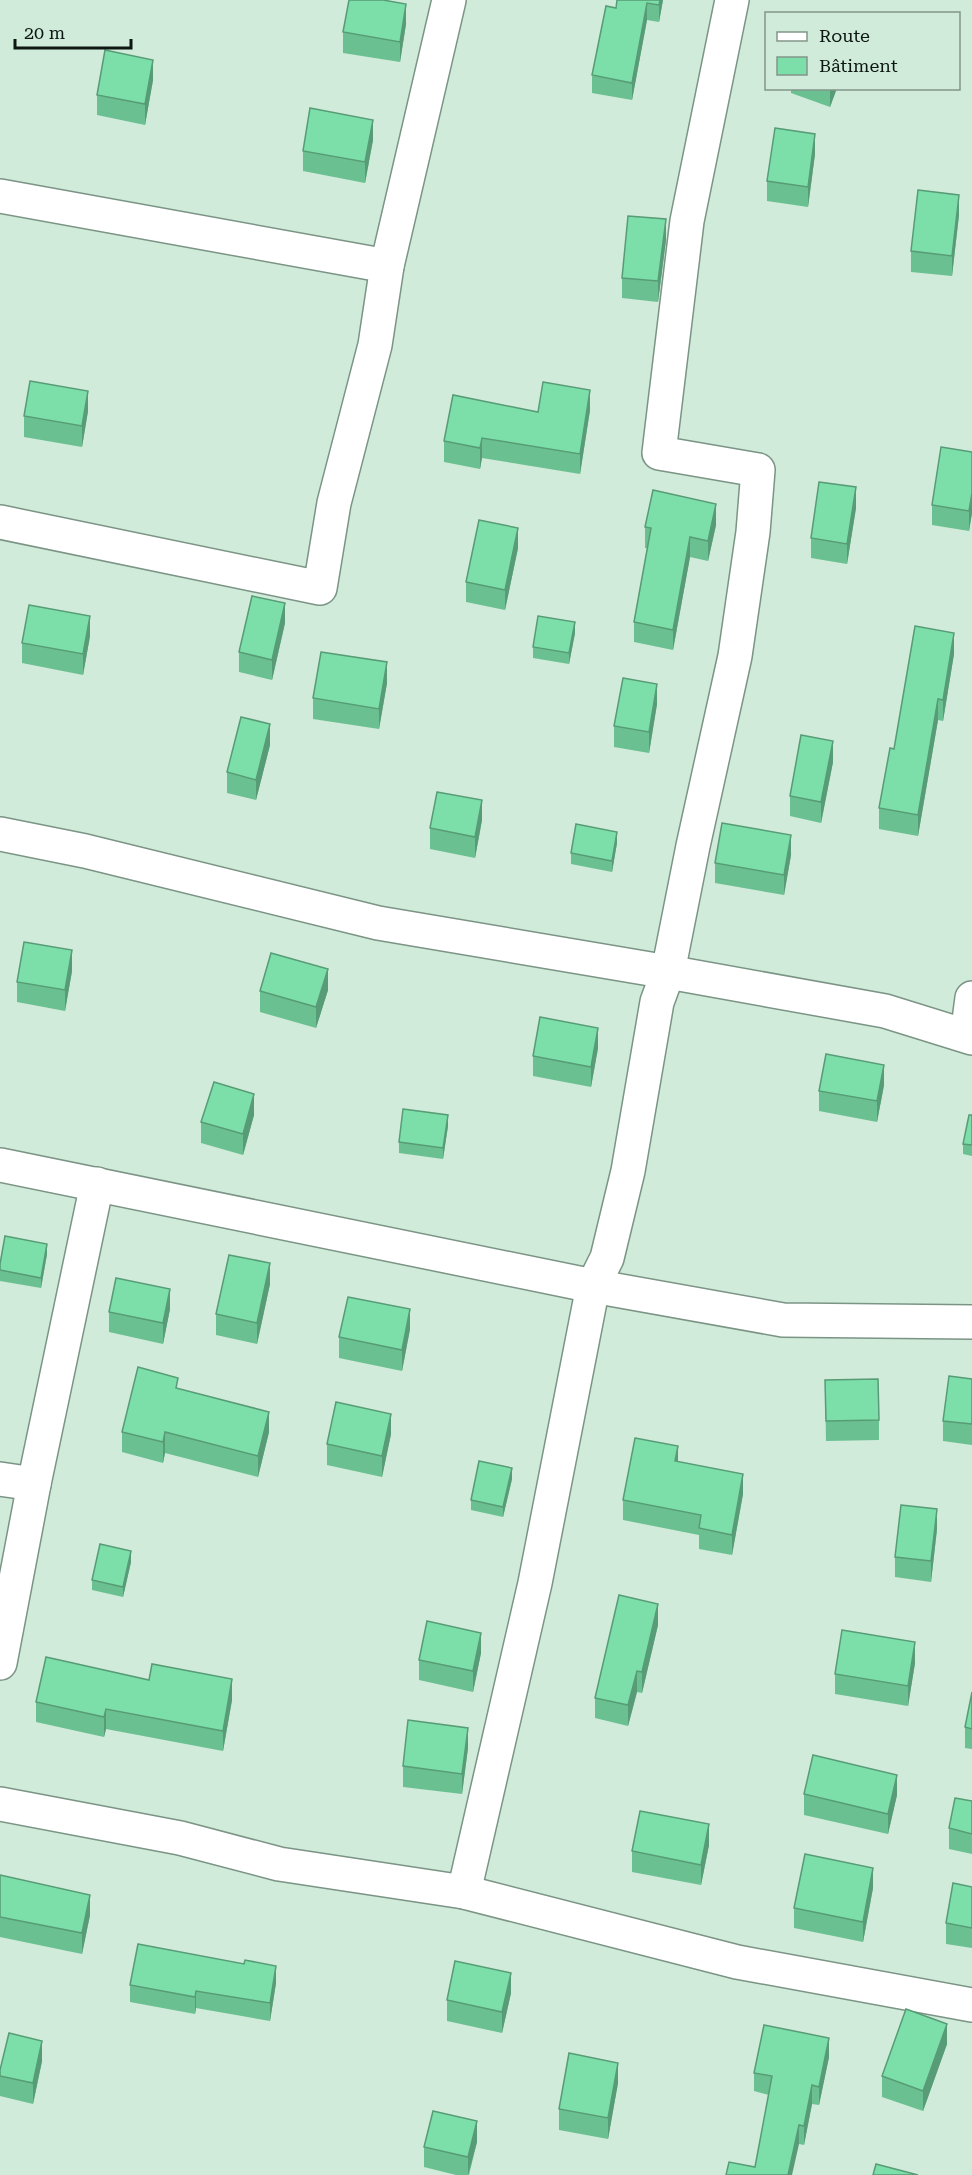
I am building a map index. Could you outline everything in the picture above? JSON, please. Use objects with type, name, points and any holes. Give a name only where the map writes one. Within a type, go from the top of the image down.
[{"type":"street","points":[[0,522],[320,588],[334,503],[375,345],[387,266],[448,0]]},
{"type":"street","points":[[464,1892],[535,1583],[593,1286],[607,1258],[628,1171],[657,1002],[668,972],[735,656],[753,532],[758,470],[658,453],[687,221],[732,0]]},
{"type":"street","points":[[0,196],[387,266]]},
{"type":"street","points":[[0,834],[85,851],[378,923],[885,1011],[969,1037],[972,998]]},
{"type":"street","points":[[0,1166],[593,1286],[783,1320],[972,1322]]},
{"type":"street","points":[[0,1663],[34,1484],[97,1184]]},
{"type":"street","points":[[0,1479],[34,1484]]},
{"type":"street","points":[[0,1804],[180,1838],[279,1864],[464,1892],[737,1962],[972,2005]]},
{"type":"building","points":[[349,0],[383,0],[406,4],[400,42],[343,32]]},
{"type":"building","points":[[617,0],[660,0],[659,5],[647,3],[632,83],[592,75],[606,6],[616,8]]},
{"type":"building","points":[[105,50],[153,60],[145,104],[97,95]]},
{"type":"building","points":[[310,108],[373,120],[365,162],[303,151]]},
{"type":"building","points":[[775,128],[815,134],[808,187],[767,181]]},
{"type":"building","points":[[918,190],[959,195],[952,256],[911,251]]},
{"type":"building","points":[[628,216],[666,219],[658,281],[622,278]]},
{"type":"building","points":[[30,381],[88,391],[82,426],[24,416]]},
{"type":"building","points":[[543,382],[590,390],[580,454],[482,438],[480,448],[444,441],[453,395],[538,412]]},
{"type":"building","points":[[941,447],[972,452],[972,493],[969,511],[932,505]]},
{"type":"building","points":[[819,482],[856,487],[847,544],[811,538]]},
{"type":"building","points":[[653,490],[716,504],[708,541],[690,537],[673,630],[634,622],[651,528],[645,527]]},
{"type":"building","points":[[479,520],[518,528],[505,590],[466,582]]},
{"type":"building","points":[[252,596],[285,603],[272,660],[239,652]]},
{"type":"building","points":[[29,605],[90,616],[83,654],[22,643]]},
{"type":"building","points":[[538,616],[575,622],[569,653],[533,647]]},
{"type":"building","points":[[915,626],[954,633],[943,700],[938,699],[918,815],[879,808],[890,748],[894,749]]},
{"type":"building","points":[[321,652],[387,662],[379,709],[313,698]]},
{"type":"building","points":[[623,678],[657,684],[649,732],[614,726]]},
{"type":"building","points":[[241,717],[270,724],[256,780],[227,772]]},
{"type":"building","points":[[801,735],[833,741],[821,802],[790,796]]},
{"type":"building","points":[[437,792],[482,800],[475,837],[430,828]]},
{"type":"building","points":[[722,823],[791,835],[784,875],[715,863]]},
{"type":"building","points":[[576,824],[617,832],[612,861],[571,853]]},
{"type":"building","points":[[24,942],[72,950],[65,990],[17,982]]},
{"type":"building","points":[[271,953],[328,969],[316,1007],[260,991]]},
{"type":"building","points":[[540,1017],[598,1028],[591,1067],[533,1056]]},
{"type":"building","points":[[826,1054],[884,1065],[877,1101],[819,1091]]},
{"type":"building","points":[[214,1082],[254,1094],[243,1134],[201,1122]]},
{"type":"building","points":[[403,1109],[448,1115],[443,1148],[399,1142]]},
{"type":"building","points":[[969,1115],[972,1115],[972,1145],[963,1144]]},
{"type":"building","points":[[5,1236],[47,1244],[41,1278],[0,1270]]},
{"type":"building","points":[[229,1255],[270,1263],[257,1323],[216,1314]]},
{"type":"building","points":[[116,1278],[170,1289],[163,1323],[109,1312]]},
{"type":"building","points":[[348,1297],[410,1309],[402,1350],[339,1337]]},
{"type":"building","points":[[138,1367],[178,1378],[176,1388],[269,1412],[258,1456],[165,1432],[163,1442],[122,1432]]},
{"type":"building","points":[[949,1376],[972,1379],[972,1424],[943,1421]]},
{"type":"building","points":[[878,1379],[879,1420],[826,1421],[825,1380]]},
{"type":"building","points":[[336,1402],[391,1414],[382,1456],[327,1444]]},
{"type":"building","points":[[635,1438],[678,1446],[675,1461],[743,1474],[732,1535],[699,1528],[701,1515],[623,1500]]},
{"type":"building","points":[[479,1461],[512,1468],[503,1507],[471,1500]]},
{"type":"building","points":[[901,1505],[937,1509],[931,1561],[895,1557]]},
{"type":"building","points":[[100,1544],[131,1551],[123,1587],[92,1580]]},
{"type":"building","points":[[619,1595],[658,1604],[642,1672],[637,1671],[628,1705],[595,1698]]},
{"type":"building","points":[[427,1621],[481,1633],[473,1671],[419,1660]]},
{"type":"building","points":[[842,1630],[915,1642],[908,1686],[835,1674]]},
{"type":"building","points":[[46,1657],[149,1680],[152,1664],[232,1679],[223,1731],[106,1709],[104,1717],[36,1702]]},
{"type":"building","points":[[972,1692],[972,1729],[965,1727]]},
{"type":"building","points":[[408,1720],[468,1728],[462,1774],[403,1766]]},
{"type":"building","points":[[813,1755],[897,1775],[888,1814],[804,1794]]},
{"type":"building","points":[[955,1798],[972,1801],[972,1834],[949,1828]]},
{"type":"building","points":[[640,1811],[709,1824],[701,1865],[632,1851]]},
{"type":"building","points":[[805,1854],[873,1868],[863,1922],[794,1908]]},
{"type":"building","points":[[0,1875],[90,1895],[82,1933],[0,1917]]},
{"type":"building","points":[[953,1883],[972,1887],[972,1928],[946,1923]]},
{"type":"building","points":[[138,1944],[244,1964],[245,1960],[276,1966],[270,2003],[196,1991],[195,1997],[130,1985]]},
{"type":"building","points":[[455,1961],[511,1973],[502,2012],[447,2000]]},
{"type":"building","points":[[906,2009],[947,2024],[923,2091],[882,2076]]},
{"type":"building","points":[[764,2025],[829,2038],[819,2087],[812,2085],[804,2126],[799,2125],[788,2175],[726,2175],[729,2162],[755,2167],[772,2076],[754,2073]]},
{"type":"building","points":[[9,2033],[42,2041],[33,2083],[0,2076]]},
{"type":"building","points":[[569,2053],[618,2063],[608,2118],[559,2109]]},
{"type":"building","points":[[433,2111],[477,2121],[468,2157],[424,2147]]},
{"type":"building","points":[[876,2164],[918,2175],[873,2175]]}]
